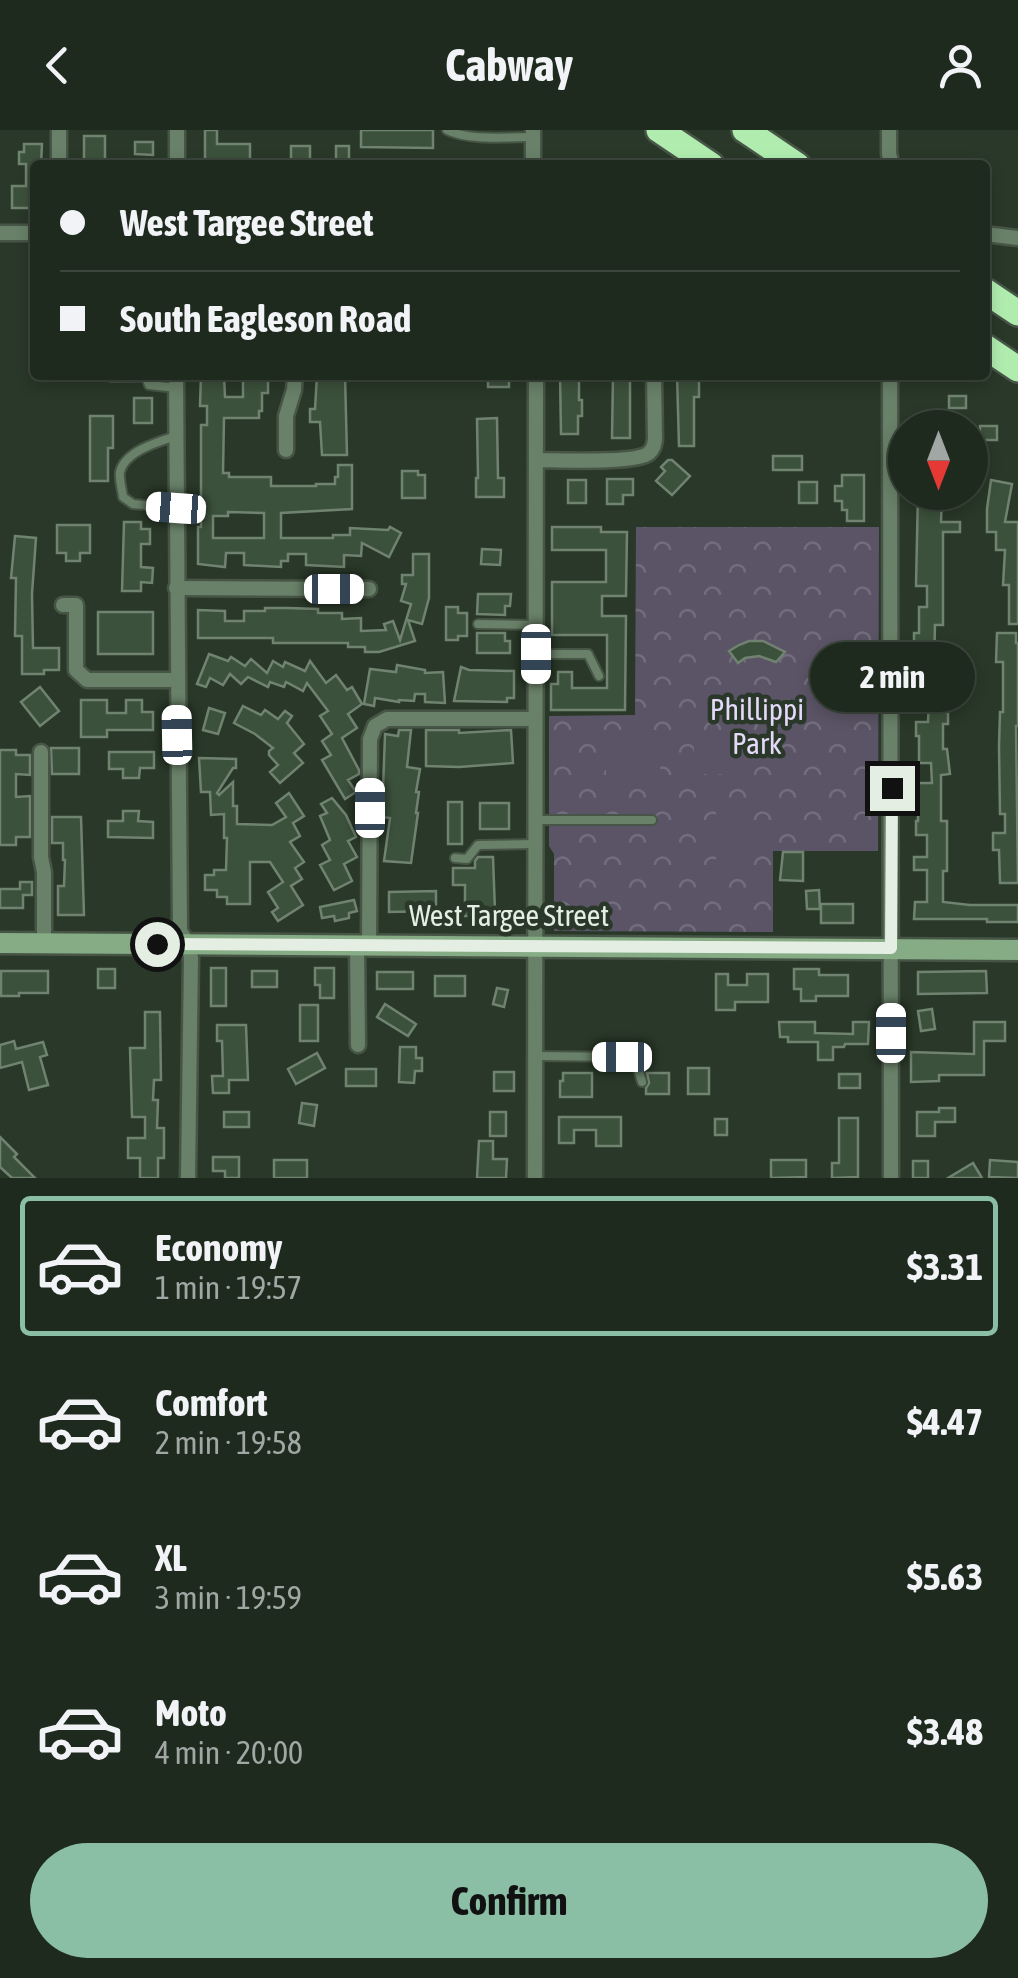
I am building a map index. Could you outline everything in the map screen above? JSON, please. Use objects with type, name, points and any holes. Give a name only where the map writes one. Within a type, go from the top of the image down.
[{"type":"highway","points":[[659,130],[704,160]]},
{"type":"highway","points":[[745,130],[790,160]]},
{"type":"highway","points":[[990,294],[1018,313]]},
{"type":"highway","points":[[990,350],[1018,369]]},
{"type":"street","points":[[59,130],[59,160]]},
{"type":"street","points":[[176,160],[177,130]]},
{"type":"street","points":[[889,130],[891,160]]},
{"type":"street","points":[[533,134],[533,160]]},
{"type":"street","points":[[0,233],[30,234]]},
{"type":"street","points":[[990,235],[1018,238]]},
{"type":"street","points":[[176,380],[180,930],[191,958],[188,1178]]},
{"type":"street","points":[[286,450],[286,416],[294,380]]},
{"type":"street","points":[[535,1178],[536,380]]},
{"type":"street","points":[[536,460],[630,459],[648,454],[655,439],[654,380]]},
{"type":"street","points":[[890,380],[891,1178]]},
{"type":"street","points":[[176,588],[369,589]]},
{"type":"street","points":[[63,605],[76,605],[76,670],[87,680],[176,680]]},
{"type":"street","points":[[358,1045],[370,739],[375,726],[388,718],[536,719]]},
{"type":"street","points":[[41,752],[44,943]]},
{"type":"street","name":"West Targee Street","points":[[0,942],[1018,950]]},
{"type":"lane","points":[[447,130],[472,136],[533,134]]},
{"type":"lane","points":[[147,380],[156,388],[176,380]]},
{"type":"lane","points":[[176,436],[126,460],[119,475],[123,497],[132,504],[176,508]]},
{"type":"lane","points":[[478,624],[536,625]]},
{"type":"lane","points":[[536,654],[588,654],[599,676]]},
{"type":"lane","points":[[535,820],[652,820]]},
{"type":"lane","points":[[455,858],[467,859],[478,845],[535,844]]},
{"type":"lane","points":[[535,1056],[631,1059],[642,1082]]},
{"type":"green space","name":"Phillippi Park","points":[[636,527],[879,527],[878,851],[773,851],[773,932],[554,931],[554,854],[549,846],[549,716],[635,715]]},
{"type":"green space","points":[[634,731],[661,732],[660,775],[606,779],[607,736],[633,737]]},
{"type":"green space","points":[[694,747],[736,747],[736,774],[694,774]]},
{"type":"green space","points":[[716,805],[749,805],[749,869],[716,869]]},
{"type":"building","points":[[205,130],[217,130],[217,144],[250,144],[250,160],[205,160]]},
{"type":"building","points":[[361,130],[433,130],[433,148],[361,147]]},
{"type":"building","points":[[84,136],[105,136],[105,160],[84,160]]},
{"type":"building","points":[[135,142],[153,142],[153,155],[135,154]]},
{"type":"building","points":[[24,144],[42,144],[41,160],[30,160],[30,208],[12,208],[12,186],[26,186],[26,164],[19,164],[19,152],[24,152]]},
{"type":"building","points":[[291,146],[310,146],[310,160],[291,160]]},
{"type":"building","points":[[336,146],[349,146],[349,160],[336,160]]},
{"type":"building","points":[[201,380],[224,380],[225,397],[243,397],[243,380],[268,380],[259,418],[224,418],[223,473],[229,473],[229,477],[271,477],[271,486],[316,486],[335,484],[338,465],[352,465],[352,509],[281,513],[281,538],[333,538],[350,535],[350,528],[390,527],[401,533],[389,557],[362,543],[361,556],[344,555],[344,567],[306,565],[306,554],[288,554],[288,561],[281,561],[281,567],[244,565],[244,553],[226,553],[225,567],[198,564],[201,425],[207,425],[207,406],[200,406]],"holes":[[[228,512],[264,513],[264,538],[213,538],[213,516],[228,516]]]},
{"type":"building","points":[[317,380],[345,380],[347,455],[322,455],[320,422],[310,422],[310,409],[315,409]]},
{"type":"building","points":[[488,380],[509,380],[509,387],[488,387]]},
{"type":"building","points":[[560,380],[579,380],[582,416],[578,416],[578,434],[561,434]]},
{"type":"building","points":[[613,380],[630,380],[630,438],[612,438]]},
{"type":"building","points":[[677,380],[699,380],[699,397],[694,397],[694,446],[679,446]]},
{"type":"building","points":[[949,396],[966,396],[966,408],[949,408]]},
{"type":"building","points":[[134,398],[152,398],[152,423],[134,423]]},
{"type":"building","points":[[90,416],[113,416],[108,481],[90,481]]},
{"type":"building","points":[[497,418],[498,478],[504,478],[504,497],[476,497],[477,419]]},
{"type":"building","points":[[988,426],[997,426],[997,440],[988,440]]},
{"type":"building","points":[[773,456],[802,456],[802,470],[773,470]]},
{"type":"building","points":[[668,460],[690,476],[672,495],[656,481]]},
{"type":"building","points":[[402,471],[425,475],[425,498],[402,498]]},
{"type":"building","points":[[842,475],[864,475],[864,521],[847,521],[842,501],[835,501],[835,486],[842,486]]},
{"type":"building","points":[[607,479],[633,479],[633,495],[623,495],[623,504],[607,504]]},
{"type":"building","points":[[568,480],[586,480],[586,503],[568,503]]},
{"type":"building","points":[[991,480],[1012,484],[1005,522],[1018,522],[1018,624],[1009,624],[1009,585],[1003,585],[1005,550],[996,550],[996,532],[987,532]]},
{"type":"building","points":[[799,482],[817,482],[817,503],[799,503]]},
{"type":"building","points":[[918,510],[941,510],[941,522],[960,522],[960,532],[943,532],[943,625],[935,625],[934,672],[941,672],[941,712],[948,712],[948,724],[943,724],[943,749],[947,749],[950,774],[941,775],[941,821],[947,821],[943,902],[1018,905],[1018,922],[914,919],[915,902],[927,902],[927,870],[914,870],[914,857],[927,857],[927,835],[916,835],[918,783],[932,783],[931,763],[919,763],[916,736],[916,722],[928,722],[929,700],[920,700],[920,688],[914,688],[914,633],[919,633],[919,607],[927,607],[927,586],[916,586]]},
{"type":"building","points":[[124,522],[141,522],[141,529],[150,529],[150,544],[141,544],[141,567],[153,568],[152,583],[141,582],[141,591],[122,591]]},
{"type":"building","points":[[57,525],[90,525],[90,553],[80,553],[80,561],[66,561],[66,553],[57,553]]},
{"type":"building","points":[[552,527],[601,527],[601,532],[627,532],[626,596],[602,596],[602,616],[626,616],[625,710],[551,710],[551,684],[558,684],[558,672],[572,672],[572,688],[607,688],[607,635],[552,635],[552,582],[606,582],[606,550],[552,550]]},
{"type":"building","points":[[15,536],[36,538],[33,648],[59,648],[59,670],[22,674],[22,636],[15,636],[16,578],[11,578]]},
{"type":"building","points":[[482,549],[501,550],[500,565],[481,564]]},
{"type":"building","points":[[413,554],[429,554],[429,598],[422,624],[408,620],[415,641],[379,652],[365,652],[365,647],[348,647],[348,643],[198,638],[198,610],[225,611],[225,621],[244,621],[244,611],[288,608],[342,613],[342,619],[361,618],[361,631],[386,630],[384,624],[393,621],[400,640],[411,604],[401,601],[406,584],[402,584],[402,575],[413,575]]},
{"type":"building","points":[[478,594],[511,594],[505,615],[477,614]]},
{"type":"building","points":[[446,607],[458,607],[458,613],[467,613],[467,636],[446,640]]},
{"type":"building","points":[[98,612],[153,612],[153,654],[98,654]]},
{"type":"building","points":[[477,633],[505,633],[510,653],[477,653]]},
{"type":"building","points":[[997,633],[1016,633],[1018,643],[1018,883],[1000,883],[999,850],[993,850],[993,833],[1005,833],[1005,814],[1000,814],[999,746],[1003,662],[996,662]]},
{"type":"building","points":[[749,641],[763,641],[785,652],[776,662],[759,656],[738,663],[729,651]]},
{"type":"building","points":[[209,654],[228,661],[231,657],[245,666],[251,659],[267,673],[273,661],[305,671],[310,661],[326,683],[336,675],[347,690],[352,687],[362,704],[348,714],[357,728],[342,738],[359,770],[348,780],[356,792],[345,799],[322,760],[331,755],[322,741],[332,734],[320,716],[328,711],[307,683],[303,691],[286,682],[284,687],[270,682],[268,687],[248,677],[241,684],[230,674],[223,685],[210,678],[206,687],[197,684]]},
{"type":"building","points":[[397,665],[425,673],[443,672],[445,703],[425,702],[425,694],[415,694],[414,701],[375,698],[374,706],[364,704],[370,669],[396,672]]},
{"type":"building","points":[[461,667],[514,671],[514,698],[507,698],[507,702],[454,701]]},
{"type":"building","points":[[40,687],[59,711],[40,726],[21,702]]},
{"type":"building","points":[[81,700],[107,700],[107,713],[126,713],[126,700],[142,700],[142,712],[153,712],[153,730],[107,730],[107,737],[81,737]]},
{"type":"building","points":[[243,706],[261,715],[265,710],[278,719],[285,711],[292,716],[287,723],[304,744],[294,753],[303,763],[280,783],[270,772],[278,765],[269,755],[273,748],[234,723]]},
{"type":"building","points":[[209,708],[225,713],[218,734],[203,730]]},
{"type":"building","points":[[399,730],[411,730],[407,767],[420,769],[411,863],[384,861],[390,818],[382,817],[385,734],[398,736]]},
{"type":"building","points":[[426,730],[511,730],[513,763],[426,766]]},
{"type":"building","points":[[51,748],[79,748],[79,774],[52,774]]},
{"type":"building","points":[[0,750],[30,755],[30,775],[16,774],[16,797],[30,796],[30,837],[16,837],[16,845],[0,845]]},
{"type":"building","points":[[109,752],[154,752],[154,768],[140,768],[139,778],[123,778],[123,769],[109,769]]},
{"type":"building","points":[[199,758],[236,759],[236,768],[217,793],[233,782],[237,824],[272,825],[286,817],[276,803],[289,793],[304,816],[293,823],[300,836],[290,842],[304,862],[295,868],[302,879],[291,886],[303,905],[278,921],[272,912],[278,908],[268,892],[283,882],[270,862],[250,862],[250,904],[227,904],[227,897],[217,897],[217,890],[205,890],[205,875],[226,870],[227,838],[224,814],[211,815],[210,792],[201,792]]},
{"type":"building","points":[[332,798],[346,815],[356,837],[348,841],[357,857],[344,864],[352,881],[334,890],[320,865],[330,860],[322,845],[330,840],[320,816],[327,813],[321,804]]},
{"type":"building","points":[[448,802],[462,802],[462,844],[448,844]]},
{"type":"building","points":[[480,803],[509,803],[509,829],[480,829]]},
{"type":"building","points":[[123,811],[139,811],[138,821],[153,822],[153,838],[108,837],[108,821],[123,821]]},
{"type":"building","points":[[52,817],[81,817],[84,915],[58,915],[58,886],[64,886],[65,860],[63,843],[52,843]]},
{"type":"building","points":[[783,852],[803,852],[803,881],[780,880]]},
{"type":"building","points":[[478,857],[493,857],[495,911],[465,916],[465,885],[453,885],[453,868],[475,868]]},
{"type":"building","points":[[20,882],[32,882],[32,895],[23,895],[23,908],[0,908],[0,889],[20,889]]},
{"type":"building","points":[[819,890],[820,909],[807,909],[806,891]]},
{"type":"building","points":[[436,891],[436,911],[389,912],[389,892]]},
{"type":"building","points":[[354,900],[357,911],[349,913],[349,918],[322,918],[320,907]]},
{"type":"building","points":[[821,904],[853,904],[853,923],[821,923]]},
{"type":"building","points":[[211,968],[226,968],[226,1006],[211,1006]]},
{"type":"building","points":[[315,968],[334,968],[334,998],[320,998]]},
{"type":"building","points":[[98,969],[115,969],[115,988],[98,988]]},
{"type":"building","points":[[794,969],[819,969],[819,975],[848,975],[848,996],[816,996],[816,1001],[801,1001],[801,989],[794,989]]},
{"type":"building","points":[[1,971],[48,971],[48,993],[1,996]]},
{"type":"building","points":[[252,971],[277,971],[277,987],[252,987]]},
{"type":"building","points":[[986,971],[987,993],[918,994],[918,972]]},
{"type":"building","points":[[377,972],[413,972],[413,989],[377,989]]},
{"type":"building","points":[[716,974],[728,974],[728,985],[747,985],[747,974],[768,974],[768,1002],[735,1002],[735,1010],[716,1010]]},
{"type":"building","points":[[435,976],[465,976],[465,996],[435,996]]},
{"type":"building","points":[[497,988],[508,990],[504,1007],[493,1004]]},
{"type":"building","points":[[385,1004],[416,1024],[408,1036],[377,1017]]},
{"type":"building","points":[[300,1005],[318,1005],[318,1041],[300,1041]]},
{"type":"building","points":[[932,1009],[935,1029],[921,1031],[918,1011]]},
{"type":"building","points":[[145,1012],[160,1012],[161,1080],[154,1080],[153,1100],[158,1100],[157,1128],[164,1128],[164,1158],[158,1158],[158,1178],[140,1178],[140,1158],[128,1158],[128,1138],[145,1138],[145,1117],[132,1117],[130,1048],[145,1048]]},
{"type":"building","points":[[779,1022],[815,1022],[815,1033],[853,1034],[853,1022],[869,1022],[868,1044],[833,1047],[833,1060],[818,1060],[818,1042],[788,1042],[788,1037],[780,1037]]},
{"type":"building","points":[[974,1022],[1005,1022],[1005,1041],[984,1041],[984,1075],[939,1075],[939,1081],[911,1082],[911,1052],[974,1054]]},
{"type":"building","points":[[217,1025],[246,1025],[248,1080],[229,1080],[229,1093],[213,1093],[212,1076],[223,1076],[222,1041],[217,1041]]},
{"type":"building","points":[[14,1041],[16,1049],[43,1042],[47,1055],[40,1057],[48,1085],[29,1090],[22,1062],[0,1068],[0,1045]]},
{"type":"building","points":[[400,1047],[416,1047],[416,1058],[422,1058],[422,1071],[415,1071],[414,1083],[399,1082]]},
{"type":"building","points":[[317,1053],[325,1068],[296,1084],[288,1069]]},
{"type":"building","points":[[688,1068],[709,1068],[709,1094],[688,1094]]},
{"type":"building","points":[[346,1069],[376,1069],[376,1086],[346,1086]]},
{"type":"building","points":[[494,1072],[514,1072],[514,1091],[494,1091]]},
{"type":"building","points":[[563,1073],[592,1073],[592,1097],[560,1097]]},
{"type":"building","points":[[647,1073],[669,1073],[669,1094],[646,1094]]},
{"type":"building","points":[[839,1074],[860,1074],[860,1088],[839,1088]]},
{"type":"building","points":[[302,1103],[317,1105],[314,1126],[299,1123]]},
{"type":"building","points":[[939,1108],[955,1108],[955,1122],[935,1122],[935,1136],[917,1136],[917,1112],[939,1112]]},
{"type":"building","points":[[224,1112],[249,1112],[249,1127],[224,1127]]},
{"type":"building","points":[[490,1112],[506,1112],[506,1136],[490,1136]]},
{"type":"building","points":[[559,1117],[621,1117],[621,1146],[596,1146],[596,1130],[574,1130],[574,1143],[559,1143]]},
{"type":"building","points":[[839,1118],[858,1118],[858,1177],[832,1178],[832,1163],[839,1163]]},
{"type":"building","points":[[715,1119],[727,1119],[727,1135],[715,1135]]},
{"type":"building","points":[[0,1137],[35,1178],[12,1178],[0,1167]]},
{"type":"building","points":[[479,1141],[493,1141],[493,1159],[507,1159],[506,1178],[477,1178]]},
{"type":"building","points":[[213,1157],[239,1157],[239,1178],[225,1178],[225,1171],[213,1171]]},
{"type":"building","points":[[274,1160],[307,1160],[307,1178],[274,1178]]},
{"type":"building","points":[[771,1160],[806,1160],[806,1177],[771,1178]]},
{"type":"building","points":[[990,1160],[1018,1162],[1018,1178],[989,1177]]},
{"type":"building","points":[[913,1161],[928,1161],[928,1178],[913,1178]]},
{"type":"building","points":[[973,1163],[982,1178],[948,1178]]},
{"type":"route","points":[[157,944],[891,948],[892,788]]}]
